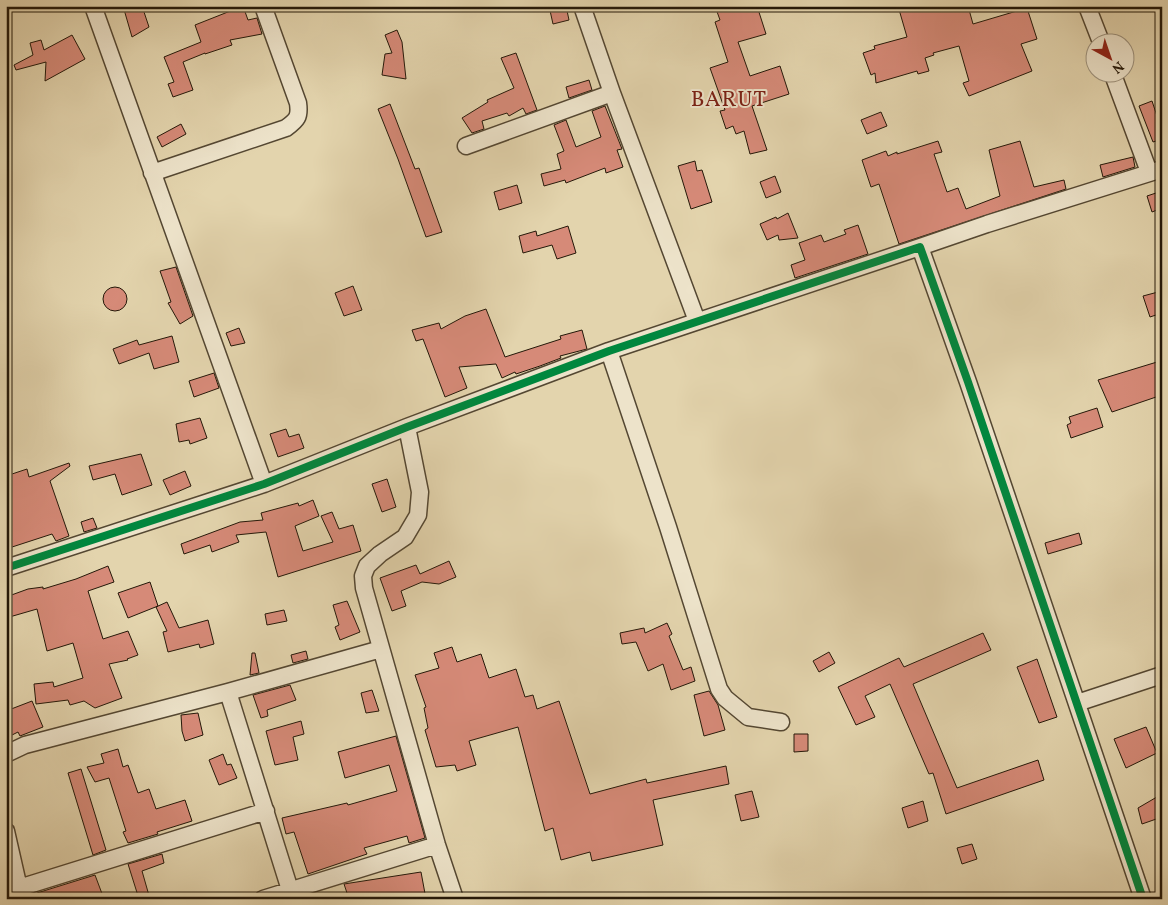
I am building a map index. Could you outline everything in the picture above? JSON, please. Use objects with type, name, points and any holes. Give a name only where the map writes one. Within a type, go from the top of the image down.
[{"type":"street","points":[[93,6],[264,484]]},
{"type":"street","points":[[152,173],[286,128],[297,120],[300,114],[298,103],[263,6]]},
{"type":"street","points":[[582,6],[612,93],[697,321]]},
{"type":"street","points":[[1087,6],[1097,32]]},
{"type":"street","points":[[6,568],[264,484],[406,427],[609,351],[987,224],[1156,170],[1116,82]]},
{"type":"street","points":[[466,146],[612,93]]},
{"type":"street","points":[[920,248],[968,382],[1143,899]]},
{"type":"street","points":[[609,351],[668,527],[719,689],[725,698],[748,717],[781,722]]},
{"type":"street","points":[[406,427],[420,492],[418,514],[405,537],[367,566],[363,576],[364,588],[437,845],[455,899]]},
{"type":"street","points":[[6,754],[24,745],[228,692],[381,649]]},
{"type":"street","points":[[1077,702],[1162,674]]},
{"type":"street","points":[[228,692],[290,890]]},
{"type":"street","points":[[6,831],[20,893],[266,811]]},
{"type":"street","points":[[263,899],[437,845]]},
{"type":"building","points":[[123,6],[142,6],[149,27],[132,37]]},
{"type":"building","points":[[243,6],[248,20],[257,18],[262,34],[230,40],[232,45],[183,62],[193,90],[173,97],[168,84],[174,82],[164,57],[201,42],[195,25]]},
{"type":"building","points":[[549,6],[566,6],[569,20],[553,24]]},
{"type":"building","points":[[715,6],[757,6],[766,34],[738,42],[750,76],[780,66],[789,94],[752,106],[767,150],[750,154],[744,131],[736,134],[733,126],[726,129],[720,111],[725,110],[710,68],[728,62],[715,22],[720,20]]},
{"type":"building","points":[[898,6],[968,6],[973,24],[1027,8],[1037,39],[1021,44],[1032,71],[969,96],[963,83],[969,81],[959,46],[933,53],[934,55],[925,58],[929,71],[918,74],[917,71],[876,83],[875,73],[871,75],[863,53],[875,49],[874,46],[907,37]]},
{"type":"building","points":[[397,30],[402,42],[406,79],[382,75],[385,54],[392,53],[385,35]]},
{"type":"building","points":[[72,35],[85,59],[45,81],[46,62],[16,70],[14,65],[33,55],[30,43],[41,40],[44,50]]},
{"type":"building","points":[[516,53],[537,110],[526,114],[523,108],[509,116],[507,113],[482,121],[484,129],[472,133],[462,118],[488,102],[487,100],[514,88],[501,58]]},
{"type":"building","points":[[589,80],[592,90],[569,98],[566,87]]},
{"type":"building","points":[[1152,101],[1162,131],[1162,139],[1153,142],[1139,106]]},
{"type":"building","points":[[390,104],[415,169],[419,168],[442,232],[426,237],[378,109]]},
{"type":"building","points":[[605,106],[622,149],[617,150],[623,167],[606,173],[605,168],[566,183],[565,180],[544,186],[541,174],[561,169],[557,154],[564,151],[554,125],[566,120],[576,147],[601,137],[592,111]]},
{"type":"building","points":[[881,112],[887,126],[867,134],[861,120]]},
{"type":"building","points":[[181,124],[186,134],[162,147],[157,137]]},
{"type":"building","points":[[938,141],[942,152],[934,154],[947,192],[958,188],[966,209],[1000,196],[989,150],[1020,141],[1034,187],[1064,180],[1066,189],[899,244],[879,184],[871,187],[862,160],[886,151],[888,156]]},
{"type":"building","points":[[1133,157],[1135,167],[1103,177],[1100,165]]},
{"type":"building","points":[[695,161],[697,171],[702,170],[712,202],[691,209],[678,166]]},
{"type":"building","points":[[775,176],[781,192],[766,198],[760,182]]},
{"type":"building","points":[[517,185],[522,203],[499,210],[494,192]]},
{"type":"building","points":[[1162,191],[1162,208],[1152,212],[1147,196]]},
{"type":"building","points":[[788,213],[798,238],[779,240],[778,235],[767,240],[760,224],[776,217],[777,219]]},
{"type":"building","points":[[858,225],[868,254],[795,278],[791,265],[805,260],[799,243],[821,235],[824,242],[846,234],[844,230]]},
{"type":"building","points":[[568,226],[576,253],[557,259],[552,245],[523,253],[519,236],[536,231],[537,236]]},
{"type":"building","points":[[176,267],[193,316],[180,324],[168,303],[171,302],[160,271]]},
{"type":"building","points":[[353,286],[362,310],[344,316],[335,293]]},
{"type":"building","points":[[115,287],[124,290],[127,299],[124,308],[115,311],[106,308],[103,299],[106,290]]},
{"type":"building","points":[[1158,292],[1160,297],[1162,296],[1162,313],[1150,317],[1143,296]]},
{"type":"building","points":[[486,309],[505,357],[561,339],[560,336],[582,330],[587,349],[560,356],[561,358],[540,366],[516,374],[515,372],[502,378],[496,364],[459,367],[467,388],[445,397],[423,339],[416,341],[412,330],[439,323],[441,329],[465,316]]},
{"type":"building","points":[[239,328],[245,343],[231,346],[226,333]]},
{"type":"building","points":[[172,336],[179,362],[154,369],[149,353],[119,364],[113,349],[137,340],[139,345]]},
{"type":"building","points":[[1157,362],[1162,376],[1162,395],[1112,412],[1098,380]]},
{"type":"building","points":[[214,373],[219,388],[194,397],[189,381]]},
{"type":"building","points":[[1097,408],[1103,427],[1071,438],[1067,425],[1071,423],[1069,417]]},
{"type":"building","points":[[200,418],[207,438],[190,444],[189,440],[179,442],[176,424]]},
{"type":"building","points":[[286,429],[289,437],[299,434],[304,448],[278,457],[270,434]]},
{"type":"building","points":[[141,454],[152,485],[122,495],[115,474],[93,480],[89,466]]},
{"type":"building","points":[[69,463],[70,466],[50,481],[69,536],[56,541],[52,534],[9,548],[6,541],[6,526],[11,525],[6,508],[6,476],[27,469],[29,477]]},
{"type":"building","points":[[185,471],[191,486],[170,495],[163,480]]},
{"type":"building","points":[[387,479],[396,507],[382,512],[372,484]]},
{"type":"building","points":[[313,500],[319,516],[295,526],[303,551],[333,542],[321,516],[332,512],[339,529],[353,525],[361,551],[278,577],[266,532],[236,535],[239,542],[212,552],[210,545],[184,554],[181,544],[240,522],[263,520],[261,513],[298,503],[299,506]]},
{"type":"building","points":[[93,518],[97,528],[84,532],[81,522]]},
{"type":"building","points":[[1079,533],[1082,544],[1048,554],[1045,543]]},
{"type":"building","points":[[449,561],[456,577],[439,584],[422,582],[401,591],[406,606],[392,611],[380,578],[416,565],[420,574]]},
{"type":"building","points":[[108,566],[114,582],[88,591],[103,639],[128,631],[138,655],[128,660],[109,664],[122,698],[95,708],[84,701],[70,705],[68,700],[36,704],[34,684],[53,682],[54,687],[83,678],[73,643],[47,651],[37,609],[6,618],[6,597],[28,589],[43,587],[43,589],[76,579]]},
{"type":"building","points":[[150,582],[158,606],[128,618],[118,593]]},
{"type":"building","points":[[347,601],[360,632],[340,640],[335,627],[339,625],[333,605]]},
{"type":"building","points":[[167,602],[179,628],[208,620],[214,644],[200,648],[199,644],[168,652],[163,632],[167,631],[156,607]]},
{"type":"building","points":[[284,610],[287,621],[267,625],[265,614]]},
{"type":"building","points":[[667,623],[672,634],[669,636],[683,670],[691,667],[695,681],[671,690],[663,664],[648,671],[636,642],[622,644],[620,633],[644,628],[645,633]]},
{"type":"building","points":[[983,633],[991,650],[913,684],[957,788],[1038,760],[1044,780],[946,814],[933,773],[929,774],[890,684],[865,696],[875,717],[856,725],[838,687],[899,658],[904,667]]},
{"type":"building","points":[[452,647],[457,662],[481,654],[489,678],[516,669],[525,697],[533,695],[537,709],[559,701],[590,794],[646,779],[647,783],[726,766],[729,784],[653,800],[663,845],[592,861],[590,852],[561,860],[553,828],[545,831],[518,727],[469,741],[476,765],[457,771],[455,765],[436,767],[425,730],[428,728],[424,708],[426,707],[415,675],[439,668],[434,653]]},
{"type":"building","points":[[306,651],[308,659],[293,663],[291,655]]},
{"type":"building","points":[[829,652],[835,663],[819,672],[813,661]]},
{"type":"building","points":[[252,653],[255,653],[259,673],[250,675]]},
{"type":"building","points":[[1037,659],[1057,717],[1039,723],[1017,667]]},
{"type":"building","points":[[290,685],[296,700],[267,710],[268,716],[261,718],[253,695]]},
{"type":"building","points":[[372,690],[379,711],[366,713],[361,693]]},
{"type":"building","points":[[709,691],[718,705],[725,730],[704,736],[694,695]]},
{"type":"building","points":[[32,701],[43,727],[20,736],[18,732],[6,738],[6,711]]},
{"type":"building","points":[[198,713],[203,735],[185,741],[181,715]]},
{"type":"building","points":[[301,721],[304,734],[293,737],[298,760],[275,765],[266,731]]},
{"type":"building","points":[[1146,727],[1157,753],[1126,768],[1114,739]]},
{"type":"building","points":[[794,734],[808,734],[808,751],[794,752]]},
{"type":"building","points":[[396,736],[425,838],[409,843],[407,836],[364,848],[367,854],[308,874],[294,832],[286,834],[282,818],[347,803],[348,805],[397,791],[389,765],[345,778],[338,752]]},
{"type":"building","points":[[118,749],[123,767],[128,765],[138,793],[149,789],[156,809],[185,800],[192,821],[128,843],[123,832],[126,831],[109,778],[95,782],[87,767],[104,763],[101,754]]},
{"type":"building","points":[[223,754],[227,765],[231,764],[237,778],[219,785],[209,760]]},
{"type":"building","points":[[81,769],[106,850],[93,855],[68,773]]},
{"type":"building","points":[[752,791],[759,817],[741,821],[735,795]]},
{"type":"building","points":[[1162,794],[1162,817],[1142,824],[1138,808]]},
{"type":"building","points":[[923,801],[928,821],[908,828],[902,808]]},
{"type":"building","points":[[972,844],[977,859],[962,864],[957,848]]},
{"type":"building","points":[[162,854],[164,863],[142,871],[150,899],[139,899],[128,864]]},
{"type":"building","points":[[421,872],[426,899],[349,899],[344,884]]},
{"type":"building","points":[[95,875],[104,899],[39,899],[37,893]]},
{"type":"cycle path","points":[[6,568],[264,484],[407,427],[609,351],[920,247],[968,382],[1143,899]]},
{"type":"district","name":"BARUT","points":[[729,100]]}]
